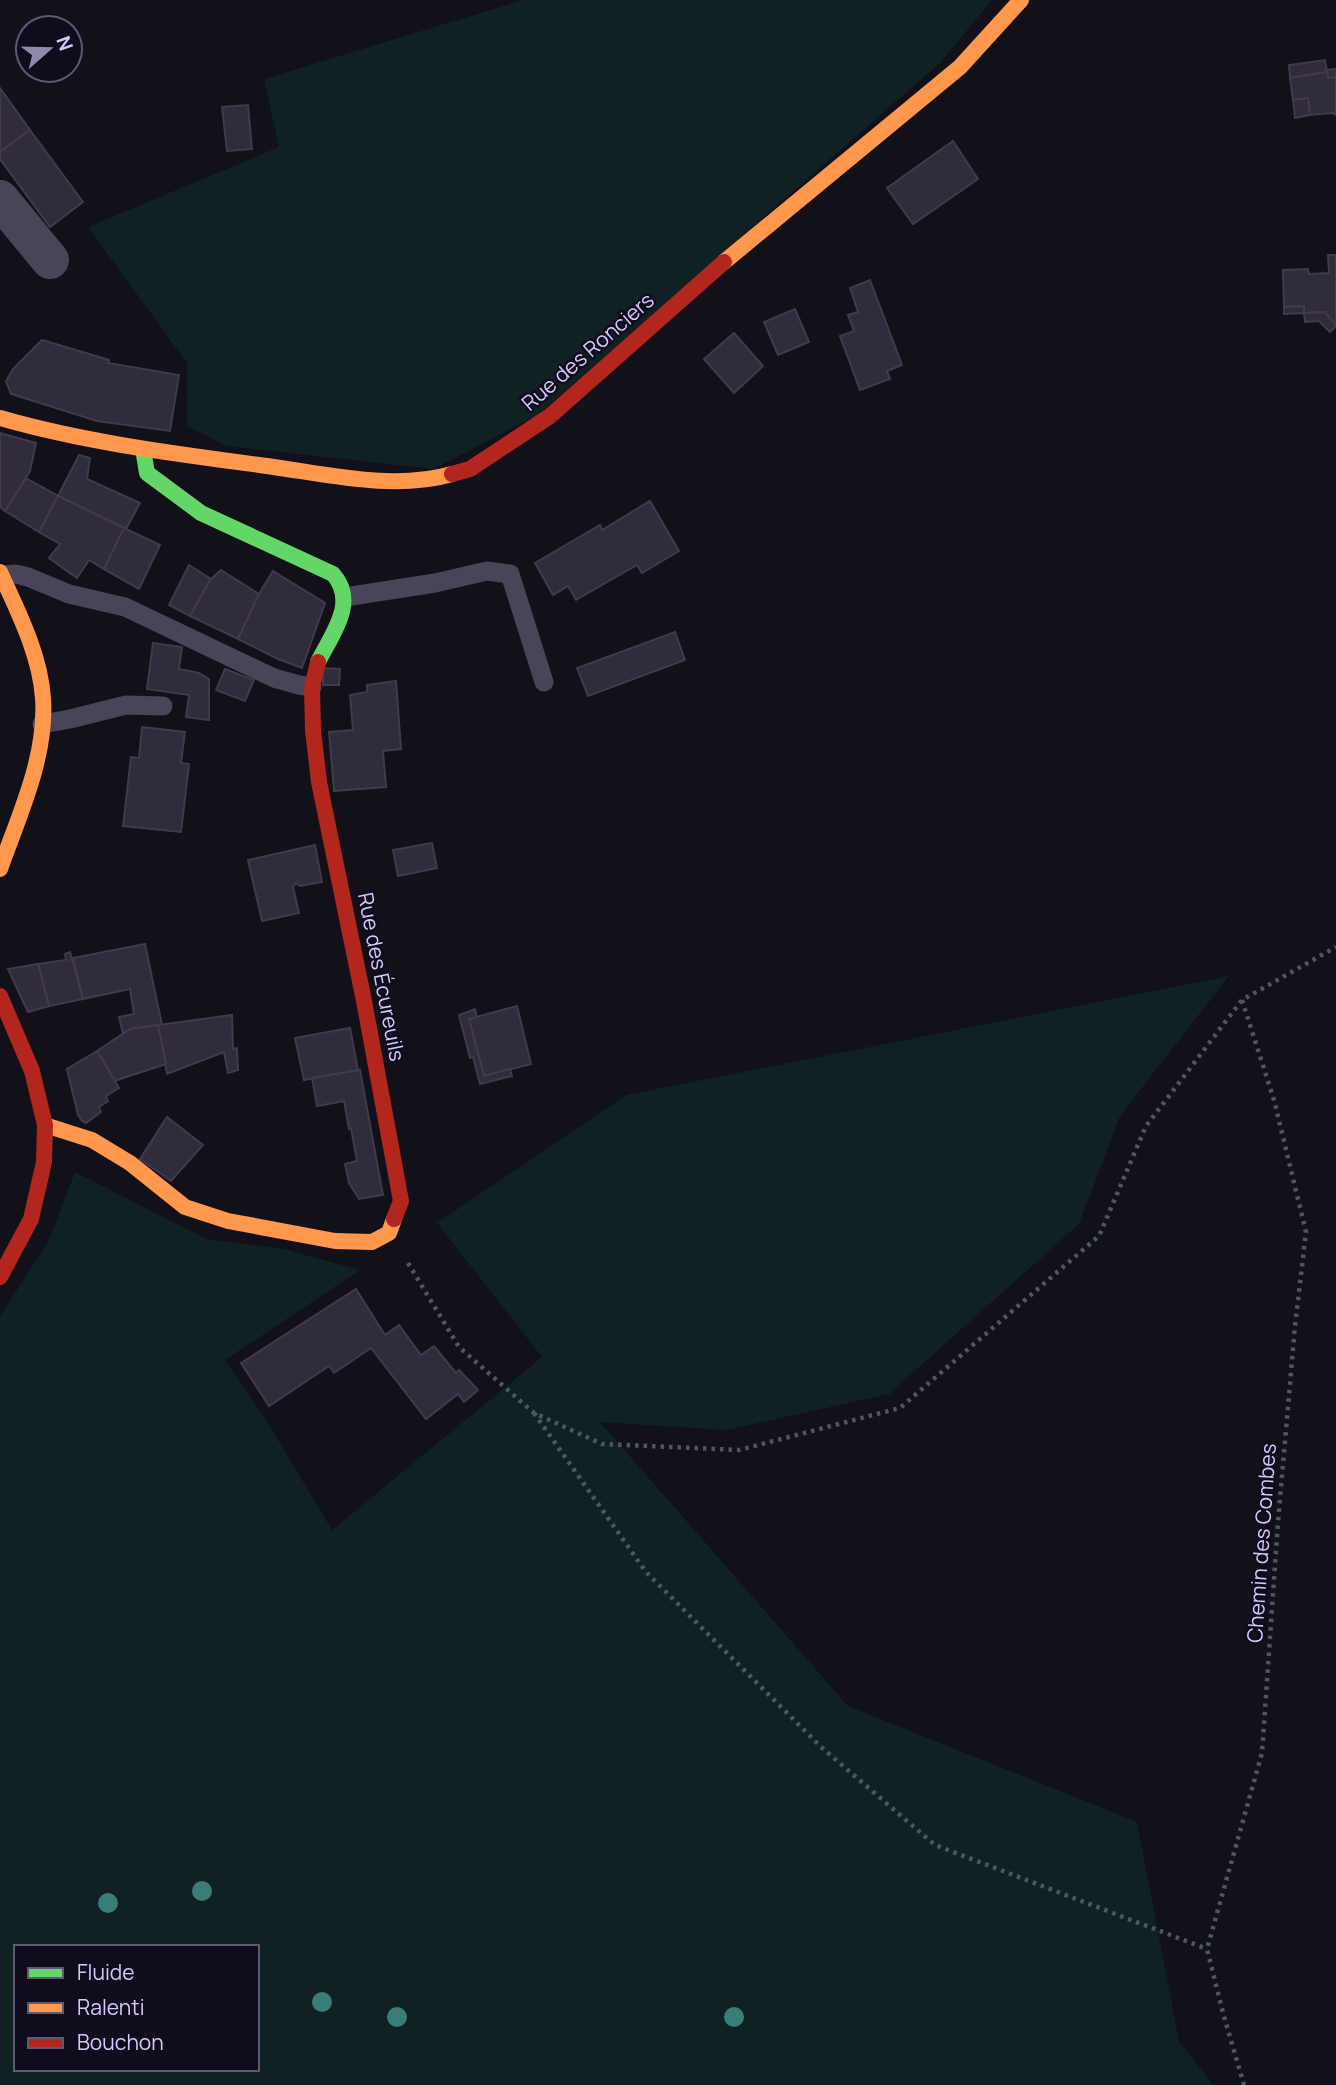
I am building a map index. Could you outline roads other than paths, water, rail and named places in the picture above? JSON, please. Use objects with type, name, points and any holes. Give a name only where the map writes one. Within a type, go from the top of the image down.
[{"type":"street","name":"Rue des Ronciers","points":[[0,418],[143,449],[377,481],[432,480],[470,469],[550,416],[756,234],[960,67],[1021,0]]},
{"type":"street","points":[[0,199],[50,260]]},
{"type":"street","points":[[143,449],[147,473],[201,513],[333,574],[342,584],[345,597]]},
{"type":"street","points":[[0,869],[35,762],[43,724],[43,698],[36,664],[1,573]]},
{"type":"street","name":"Rue des Écureuils","points":[[44,1125],[92,1140],[130,1163],[186,1207],[228,1221],[335,1241],[372,1242],[389,1233],[401,1201],[364,1001],[318,782],[313,730],[312,687],[318,663],[342,613],[345,597]]},
{"type":"street","points":[[0,996],[32,1071],[44,1125],[44,1162],[32,1219],[0,1277]]},
{"type":"lane","points":[[345,597],[435,583],[487,571],[510,574],[544,682]]},
{"type":"lane","points":[[1,573],[28,577],[69,594],[125,607],[274,678],[312,687]]},
{"type":"lane","points":[[43,724],[126,705],[163,706]]}]
